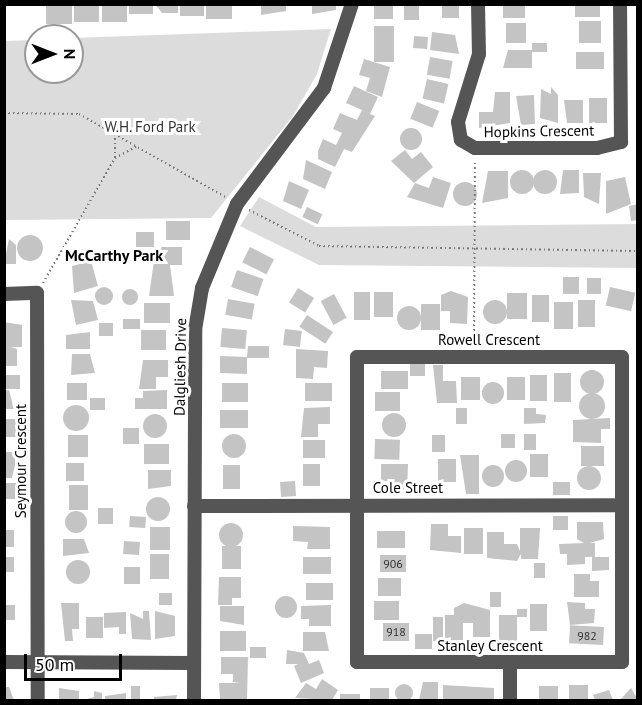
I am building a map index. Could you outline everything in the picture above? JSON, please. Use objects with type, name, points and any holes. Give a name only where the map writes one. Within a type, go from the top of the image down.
[{"type":"street","name":"Dalgliesh Drive","points":[[194,700],[197,312],[209,261],[237,204],[319,97],[352,4]]},
{"type":"street","name":"Hopkins Crescent","points":[[478,4],[479,54],[458,122],[460,140],[475,148],[597,148],[621,142],[621,4]]},
{"type":"street","points":[[4,294],[37,293]]},
{"type":"street","name":"Seymour Crescent","points":[[37,293],[38,700]]},
{"type":"street","name":"Rowell Crescent","points":[[357,505],[357,357],[622,357],[622,505]]},
{"type":"street","name":"Stanley Crescent","points":[[357,505],[357,662],[510,663],[622,662],[622,505]]},
{"type":"street","name":"Cole Street","points":[[194,506],[622,505]]},
{"type":"street","points":[[4,662],[194,663]]},
{"type":"street","points":[[510,663],[510,700]]},
{"type":"path","points":[[4,113],[79,114],[237,204],[319,246],[638,251]]},
{"type":"path","points":[[115,134],[115,159]]},
{"type":"path","points":[[37,293],[115,159],[136,147]]},
{"type":"path","points":[[474,357],[475,148]]},
{"type":"green space","name":"W.H. Ford Park","points":[[331,29],[317,74],[293,116],[211,218],[5,220],[5,41],[24,40],[24,84],[84,84],[84,38]]},
{"type":"green space","points":[[259,197],[316,227],[637,224],[637,268],[319,265],[240,226]]},
{"type":"building","points":[[46,4],[72,4],[72,24],[46,24]]},
{"type":"building","points":[[74,4],[99,4],[99,22],[74,22]]},
{"type":"building","points":[[102,4],[127,4],[127,22],[102,22]]},
{"type":"building","points":[[129,4],[153,4],[153,14],[129,14]]},
{"type":"building","points":[[155,4],[178,4],[178,13],[162,13]]},
{"type":"building","points":[[180,4],[204,4],[204,16],[180,16]]},
{"type":"building","points":[[206,4],[232,4],[232,19],[206,19]]},
{"type":"building","points":[[261,4],[286,4],[286,11],[261,15]]},
{"type":"building","points":[[312,4],[336,4],[336,10],[312,14]]},
{"type":"building","points":[[374,4],[393,4],[393,19],[374,19]]},
{"type":"building","points":[[404,4],[419,4],[419,20],[404,20]]},
{"type":"building","points":[[442,4],[459,4],[459,18],[442,18]]},
{"type":"building","points":[[503,4],[525,4],[525,18],[503,18]]},
{"type":"building","points":[[575,4],[600,4],[600,17],[575,17]]},
{"type":"building","points":[[579,21],[601,21],[601,43],[579,43]]},
{"type":"building","points":[[506,23],[526,23],[526,43],[506,43]]},
{"type":"building","points":[[374,26],[394,26],[394,62],[374,62]]},
{"type":"building","points":[[432,32],[455,35],[459,54],[430,50]]},
{"type":"building","points":[[414,36],[428,37],[427,49],[413,48]]},
{"type":"building","points":[[532,43],[547,43],[547,52],[532,52],[532,68],[503,68],[508,50],[532,50]]},
{"type":"building","points":[[576,52],[604,52],[604,69],[576,69]]},
{"type":"building","points":[[430,57],[453,61],[450,79],[427,75]]},
{"type":"building","points":[[364,59],[390,67],[382,97],[366,91],[370,78],[359,75]]},
{"type":"building","points":[[427,79],[448,84],[444,103],[423,98]]},
{"type":"building","points":[[354,86],[378,97],[370,114],[375,116],[352,152],[344,149],[335,167],[318,159],[318,151],[323,139],[336,145],[342,133],[333,129],[340,113],[357,120],[362,110],[346,103]]},
{"type":"building","points":[[551,87],[558,95],[558,123],[540,118],[541,89],[551,94]]},
{"type":"building","points":[[495,92],[510,92],[510,123],[479,128],[479,112],[493,112]]},
{"type":"building","points":[[534,95],[535,124],[521,125],[516,96]]},
{"type":"building","points":[[589,98],[607,98],[607,123],[589,123]]},
{"type":"building","points":[[564,100],[583,100],[583,123],[567,123]]},
{"type":"building","points":[[417,102],[439,111],[433,128],[410,119]]},
{"type":"building","points":[[411,128],[419,131],[422,139],[419,147],[411,150],[403,147],[400,139],[403,131]]},
{"type":"building","points":[[405,150],[412,159],[421,152],[433,167],[414,183],[391,161]]},
{"type":"building","points":[[306,160],[332,172],[325,189],[303,179]]},
{"type":"building","points":[[522,170],[530,174],[534,182],[530,190],[522,194],[514,190],[510,182],[514,174]]},
{"type":"building","points":[[545,170],[554,173],[557,182],[554,191],[545,194],[536,191],[533,182],[536,173]]},
{"type":"building","points":[[563,170],[579,170],[579,193],[560,194]]},
{"type":"building","points":[[488,171],[508,171],[508,198],[482,203]]},
{"type":"building","points":[[583,173],[601,173],[599,204],[584,197]]},
{"type":"building","points":[[433,177],[451,183],[443,208],[407,197],[415,183],[429,188]]},
{"type":"building","points":[[625,177],[631,204],[606,214],[606,181]]},
{"type":"building","points":[[289,181],[309,190],[301,209],[283,201]]},
{"type":"building","points":[[465,182],[474,185],[477,194],[474,203],[465,206],[456,203],[453,194],[456,185]]},
{"type":"building","points":[[638,204],[638,220],[631,221],[629,206]]},
{"type":"building","points":[[307,207],[322,214],[318,224],[302,217]]},
{"type":"building","points":[[166,221],[190,221],[190,240],[166,240]]},
{"type":"building","points":[[136,232],[154,232],[154,247],[136,247]]},
{"type":"building","points":[[30,235],[39,239],[43,248],[39,257],[30,261],[21,257],[17,248],[21,239]]},
{"type":"building","points":[[9,239],[16,245],[16,264],[4,264]]},
{"type":"building","points":[[156,247],[182,247],[182,265],[170,265],[174,296],[149,296]]},
{"type":"building","points":[[250,247],[274,259],[266,274],[242,262]]},
{"type":"building","points":[[91,261],[98,286],[74,293],[72,266]]},
{"type":"building","points":[[237,270],[263,279],[258,296],[231,287]]},
{"type":"building","points":[[563,277],[579,277],[579,294],[563,294]]},
{"type":"building","points":[[587,278],[601,278],[601,294],[587,294]]},
{"type":"building","points":[[104,287],[110,290],[113,296],[110,302],[104,305],[98,302],[95,296],[98,290]]},
{"type":"building","points":[[610,287],[635,293],[631,311],[606,306]]},
{"type":"building","points":[[298,288],[314,298],[305,312],[289,302]]},
{"type":"building","points":[[127,289],[133,289],[138,297],[136,303],[127,305],[122,300],[122,294]]},
{"type":"building","points":[[451,291],[468,297],[467,324],[450,323],[450,311],[441,311],[441,295]]},
{"type":"building","points":[[354,292],[370,292],[370,320],[354,320]]},
{"type":"building","points":[[374,292],[393,292],[393,317],[374,317]]},
{"type":"building","points":[[507,293],[527,293],[527,319],[507,319]]},
{"type":"building","points":[[334,294],[347,318],[333,325],[321,301]]},
{"type":"building","points":[[532,295],[549,295],[549,322],[532,322]]},
{"type":"building","points":[[228,299],[255,304],[252,319],[225,315]]},
{"type":"building","points":[[71,300],[93,301],[98,320],[76,325]]},
{"type":"building","points":[[495,300],[504,303],[507,312],[504,321],[495,324],[486,321],[483,312],[486,303]]},
{"type":"building","points":[[578,300],[595,300],[595,327],[578,327]]},
{"type":"building","points":[[554,302],[573,302],[573,329],[554,329]]},
{"type":"building","points":[[144,303],[170,303],[170,323],[144,323]]},
{"type":"building","points":[[421,304],[440,304],[440,330],[421,330]]},
{"type":"building","points":[[409,306],[414,307],[420,313],[420,323],[414,329],[409,330],[404,329],[398,323],[397,318],[398,313],[404,307]]},
{"type":"building","points":[[307,315],[333,332],[325,344],[299,327]]},
{"type":"building","points":[[123,319],[140,319],[140,329],[123,329]]},
{"type":"building","points":[[4,322],[22,325],[22,347],[11,347],[17,349],[17,366],[4,366]]},
{"type":"building","points":[[99,323],[113,323],[113,336],[99,336]]},
{"type":"building","points":[[222,328],[247,330],[245,349],[220,347]]},
{"type":"building","points":[[285,329],[302,331],[300,347],[283,345]]},
{"type":"building","points":[[141,330],[166,330],[166,350],[141,350]]},
{"type":"building","points":[[90,332],[90,349],[66,349],[66,335]]},
{"type":"building","points":[[248,346],[269,346],[269,358],[247,358],[247,374],[220,373],[220,356],[247,357]]},
{"type":"building","points":[[296,349],[328,351],[327,368],[314,367],[313,379],[296,378]]},
{"type":"building","points":[[72,354],[90,354],[95,373],[71,375]]},
{"type":"building","points":[[143,360],[168,360],[168,377],[156,377],[156,389],[139,389]]},
{"type":"building","points":[[410,363],[425,363],[425,376],[410,376]]},
{"type":"building","points":[[433,365],[443,365],[443,381],[456,381],[457,403],[437,403]]},
{"type":"building","points":[[592,370],[601,373],[604,382],[601,391],[592,394],[583,391],[580,382],[583,373]]},
{"type":"building","points":[[381,371],[408,371],[408,389],[381,389]]},
{"type":"building","points":[[554,373],[571,373],[571,402],[554,402]]},
{"type":"building","points":[[4,375],[20,375],[20,389],[4,389]]},
{"type":"building","points":[[530,375],[547,375],[547,401],[530,401]]},
{"type":"building","points":[[461,377],[480,377],[480,400],[461,400]]},
{"type":"building","points":[[507,377],[525,377],[525,400],[507,400]]},
{"type":"building","points":[[493,382],[501,385],[504,393],[501,401],[493,404],[485,401],[482,393],[485,385]]},
{"type":"building","points":[[67,383],[87,383],[87,400],[67,400]]},
{"type":"building","points":[[222,383],[248,383],[248,402],[222,402]]},
{"type":"building","points":[[305,383],[332,383],[332,401],[305,401]]},
{"type":"building","points":[[9,390],[14,409],[4,409],[4,391]]},
{"type":"building","points":[[167,390],[167,409],[135,409],[135,398],[143,398],[143,391]]},
{"type":"building","points":[[375,392],[400,392],[400,411],[375,411]]},
{"type":"building","points":[[592,393],[601,397],[605,406],[601,415],[592,419],[583,415],[579,406],[583,397]]},
{"type":"building","points":[[90,398],[105,398],[105,410],[90,410]]},
{"type":"building","points":[[76,405],[85,409],[89,418],[85,427],[76,431],[67,427],[63,418],[67,409]]},
{"type":"building","points":[[330,407],[330,424],[318,424],[318,437],[301,437],[304,408]]},
{"type":"building","points":[[456,408],[467,408],[467,424],[456,424]]},
{"type":"building","points":[[524,408],[536,408],[536,414],[546,415],[545,423],[524,424]]},
{"type":"building","points":[[220,410],[248,410],[248,428],[220,428]]},
{"type":"building","points":[[394,413],[403,416],[406,425],[403,434],[394,437],[385,434],[382,425],[385,416]]},
{"type":"building","points":[[155,414],[160,415],[166,421],[166,431],[160,437],[155,438],[150,437],[144,431],[143,426],[144,421],[150,415]]},
{"type":"building","points":[[610,418],[610,429],[601,429],[601,443],[573,442],[573,420]]},
{"type":"building","points":[[4,419],[16,419],[16,437],[4,437]]},
{"type":"building","points":[[123,428],[139,428],[139,444],[123,444]]},
{"type":"building","points":[[234,434],[243,437],[246,446],[243,455],[234,458],[225,455],[222,446],[225,437]]},
{"type":"building","points":[[501,434],[515,434],[515,448],[501,448]]},
{"type":"building","points":[[524,434],[536,434],[536,450],[524,450]]},
{"type":"building","points":[[68,435],[88,435],[88,457],[68,457]]},
{"type":"building","points":[[432,435],[445,435],[445,452],[432,452]]},
{"type":"building","points":[[375,439],[400,440],[399,460],[374,459]]},
{"type":"building","points":[[303,440],[325,440],[325,458],[303,458]]},
{"type":"building","points":[[144,444],[169,444],[169,464],[144,464]]},
{"type":"building","points":[[581,446],[604,446],[604,466],[581,466]]},
{"type":"building","points":[[4,452],[18,452],[12,478],[4,478]]},
{"type":"building","points":[[530,454],[548,454],[548,477],[530,477]]},
{"type":"building","points":[[460,455],[479,455],[479,494],[466,494]]},
{"type":"building","points":[[438,459],[456,459],[456,482],[438,482]]},
{"type":"building","points":[[516,460],[524,463],[527,471],[524,479],[516,482],[508,479],[505,471],[508,463]]},
{"type":"building","points":[[66,463],[84,463],[84,481],[66,481]]},
{"type":"building","points":[[303,464],[320,464],[320,486],[303,486]]},
{"type":"building","points":[[381,464],[408,464],[407,493],[393,493],[393,481],[381,481]]},
{"type":"building","points":[[223,465],[240,465],[240,489],[223,489]]},
{"type":"building","points":[[493,465],[501,468],[504,476],[501,484],[493,487],[485,484],[482,476],[485,468]]},
{"type":"building","points":[[589,466],[594,467],[600,473],[600,483],[594,489],[589,490],[584,489],[578,483],[577,478],[578,473],[584,467]]},
{"type":"building","points":[[148,470],[171,470],[171,486],[148,489]]},
{"type":"building","points":[[295,481],[296,496],[281,497],[280,482]]},
{"type":"building","points":[[553,482],[570,482],[570,495],[553,495]]},
{"type":"building","points":[[4,483],[18,483],[18,499],[4,499]]},
{"type":"building","points":[[69,485],[88,485],[88,510],[69,510]]},
{"type":"building","points":[[158,497],[163,498],[169,504],[169,514],[163,520],[158,521],[153,520],[147,514],[146,509],[147,504],[153,498]]},
{"type":"building","points":[[98,508],[113,508],[113,524],[98,524]]},
{"type":"building","points":[[76,511],[84,514],[87,522],[84,530],[76,533],[68,530],[65,522],[68,514]]},
{"type":"building","points":[[130,516],[146,517],[145,528],[129,527]]},
{"type":"building","points":[[553,516],[568,516],[568,530],[553,530]]},
{"type":"building","points":[[577,522],[603,522],[604,539],[590,543],[595,543],[595,557],[609,557],[609,570],[592,571],[592,557],[585,557],[585,564],[567,565],[567,554],[560,554],[559,544],[584,543],[577,539]]},
{"type":"building","points":[[231,523],[236,524],[242,530],[242,540],[236,546],[231,547],[226,546],[220,540],[219,535],[220,530],[226,524]]},
{"type":"building","points":[[431,524],[448,524],[448,536],[461,536],[461,553],[430,550]]},
{"type":"building","points":[[293,526],[330,527],[330,549],[307,549],[308,542],[293,541]]},
{"type":"building","points":[[150,527],[170,527],[170,550],[150,550]]},
{"type":"building","points":[[464,528],[483,528],[483,554],[464,554]]},
{"type":"building","points":[[520,528],[540,528],[538,559],[521,559],[521,554],[517,561],[487,558],[487,532],[504,532],[504,544],[517,544],[520,551]]},
{"type":"building","points":[[4,530],[14,530],[14,547],[4,547]]},
{"type":"building","points":[[377,531],[405,531],[405,548],[377,548]]},
{"type":"building","points":[[63,539],[84,539],[89,553],[63,556]]},
{"type":"building","points":[[124,541],[140,542],[139,555],[123,554]]},
{"type":"building","points":[[222,546],[241,546],[241,569],[222,569]]},
{"type":"building","points":[[150,554],[169,554],[169,579],[150,579]]},
{"type":"building","points":[[380,555],[406,555],[406,572],[380,572]]},
{"type":"building","points":[[4,557],[14,557],[14,572],[4,572]]},
{"type":"building","points":[[303,557],[331,557],[331,574],[303,574]]},
{"type":"building","points":[[78,560],[87,563],[90,572],[87,581],[78,584],[69,581],[66,572],[69,563]]},
{"type":"building","points":[[534,563],[545,563],[545,578],[534,578]]},
{"type":"building","points":[[124,567],[140,567],[140,584],[124,584]]},
{"type":"building","points":[[574,574],[590,574],[590,581],[599,581],[599,597],[574,597]]},
{"type":"building","points":[[219,577],[241,577],[241,598],[232,598],[232,605],[218,605]]},
{"type":"building","points":[[378,578],[401,578],[401,596],[378,596]]},
{"type":"building","points":[[306,583],[333,583],[333,600],[306,600]]},
{"type":"building","points":[[490,592],[501,592],[501,607],[490,607]]},
{"type":"building","points":[[159,593],[172,593],[172,605],[159,605]]},
{"type":"building","points":[[286,596],[296,603],[297,607],[290,617],[286,618],[276,611],[275,607],[282,597]]},
{"type":"building","points":[[374,601],[399,601],[399,620],[374,620]]},
{"type":"building","points":[[567,602],[585,603],[585,609],[595,609],[594,623],[570,625]]},
{"type":"building","points":[[61,603],[79,603],[79,629],[72,629],[73,641],[65,641]]},
{"type":"building","points":[[464,603],[490,610],[490,637],[473,637],[473,623],[463,623],[463,642],[445,643],[445,615],[454,615],[454,608]]},
{"type":"building","points":[[530,604],[547,604],[547,631],[530,631]]},
{"type":"building","points":[[4,605],[15,605],[15,620],[4,620]]},
{"type":"building","points":[[331,605],[331,626],[309,626],[309,619],[301,619],[301,606]]},
{"type":"building","points":[[220,606],[244,606],[244,625],[220,621]]},
{"type":"building","points":[[517,609],[527,609],[527,617],[517,617],[517,642],[499,643],[499,615],[517,615]]},
{"type":"building","points":[[143,611],[149,611],[151,640],[132,639],[130,613],[143,619]]},
{"type":"building","points":[[155,611],[175,616],[175,636],[155,639]]},
{"type":"building","points":[[126,612],[126,634],[119,634],[119,627],[104,628],[104,613]]},
{"type":"building","points":[[86,617],[103,617],[103,638],[86,638]]},
{"type":"building","points":[[433,617],[443,617],[443,641],[433,641]]},
{"type":"building","points":[[383,623],[409,623],[409,641],[383,641]]},
{"type":"building","points":[[570,625],[604,627],[603,645],[569,643]]},
{"type":"building","points":[[220,631],[246,631],[246,651],[220,651]]},
{"type":"building","points":[[303,632],[325,632],[329,651],[303,651]]},
{"type":"building","points":[[415,634],[432,634],[432,649],[415,649]]},
{"type":"building","points":[[250,647],[266,647],[266,658],[250,658]]},
{"type":"building","points":[[287,650],[304,653],[309,664],[319,660],[324,673],[301,683],[294,666],[298,664],[286,664]]},
{"type":"building","points":[[221,657],[248,657],[247,700],[220,700],[219,683],[240,683],[233,682],[233,674],[221,674]]},
{"type":"building","points":[[322,679],[338,690],[332,700],[295,698],[306,683],[316,689]]},
{"type":"building","points":[[423,682],[438,682],[438,700],[419,700]]},
{"type":"building","points":[[404,684],[412,689],[413,693],[408,701],[404,702],[396,697],[395,693],[400,685]]},
{"type":"building","points":[[443,685],[494,688],[494,700],[443,700]]},
{"type":"building","points":[[569,685],[588,685],[588,700],[569,700]]},
{"type":"building","points":[[131,686],[140,686],[140,700],[131,700]]},
{"type":"building","points":[[539,686],[558,686],[558,700],[539,700]]},
{"type":"building","points":[[4,687],[9,687],[14,700],[4,700]]},
{"type":"building","points":[[59,688],[79,691],[79,700],[59,700]]},
{"type":"building","points":[[370,688],[389,688],[389,700],[370,700]]},
{"type":"building","points":[[631,688],[638,700],[620,700]]},
{"type":"building","points":[[609,690],[613,700],[595,700],[593,695]]},
{"type":"building","points":[[94,691],[102,693],[102,700],[83,700],[94,697]]},
{"type":"building","points":[[126,693],[126,700],[105,700],[105,696]]},
{"type":"building","points":[[340,694],[360,694],[360,700],[340,700]]},
{"type":"building","points":[[177,695],[176,700],[154,700],[154,697]]},
{"type":"district","name":"McCarthy Park","points":[[114,255]]}]
